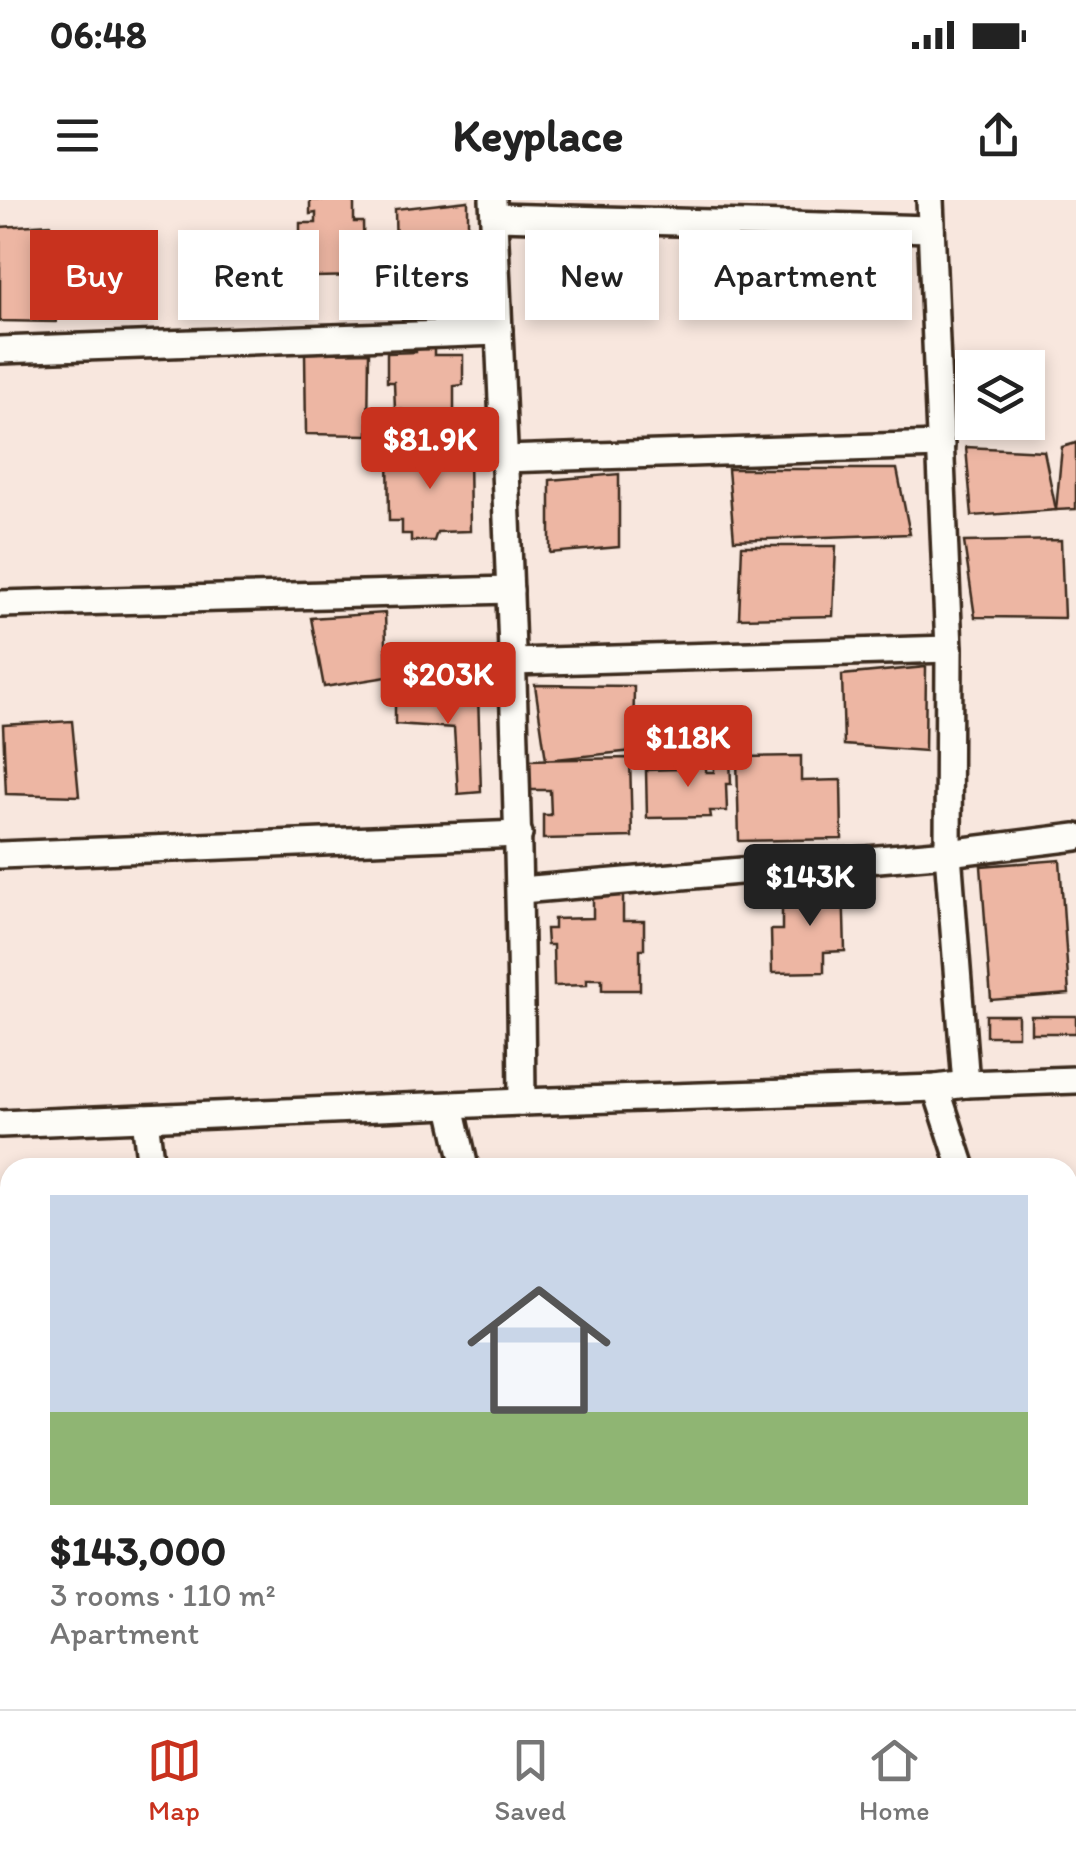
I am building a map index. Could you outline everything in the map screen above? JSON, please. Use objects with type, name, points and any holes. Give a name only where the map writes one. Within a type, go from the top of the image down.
[{"type":"street","points":[[930,200],[949,649],[948,852],[966,1084]]},
{"type":"street","points":[[522,1102],[513,662],[493,208],[932,230]]},
{"type":"street","points":[[0,350],[499,332]]},
{"type":"street","points":[[504,459],[941,445]]},
{"type":"street","points":[[0,604],[510,590]]},
{"type":"street","points":[[513,662],[949,649]]},
{"type":"street","points":[[0,855],[518,834]]},
{"type":"street","points":[[520,890],[1076,837]]},
{"type":"street","points":[[0,1124],[1076,1080]]},
{"type":"street","points":[[936,1088],[959,1158]]},
{"type":"street","points":[[451,1106],[462,1158]]},
{"type":"street","points":[[146,1118],[150,1158]]},
{"type":"building","points":[[310,200],[354,200],[354,222],[363,222],[363,230],[339,230],[339,276],[319,277],[319,230],[300,230],[300,223],[316,223],[316,213],[310,214]]},
{"type":"building","points":[[468,201],[468,230],[395,230],[395,209]]},
{"type":"building","points":[[50,224],[50,230],[30,230],[30,320],[56,322],[0,321],[0,227]]},
{"type":"building","points":[[416,346],[434,346],[434,355],[463,355],[463,385],[454,386],[454,430],[402,431],[402,410],[395,410],[394,382],[387,382],[387,353],[416,352]]},
{"type":"building","points":[[369,352],[368,435],[306,434],[305,353]]},
{"type":"building","points":[[1076,443],[1076,509],[1056,510],[1062,447]]},
{"type":"building","points":[[966,447],[1044,451],[1056,510],[972,516]]},
{"type":"building","points":[[469,450],[470,531],[437,532],[434,541],[411,541],[411,534],[402,534],[402,521],[389,521],[388,452]]},
{"type":"building","points":[[728,469],[897,469],[910,534],[734,540]]},
{"type":"building","points":[[619,474],[619,547],[550,553],[550,480]]},
{"type":"building","points":[[1061,540],[1064,618],[975,617],[964,542]]},
{"type":"building","points":[[742,546],[836,546],[833,616],[739,618]]},
{"type":"building","points":[[385,613],[387,677],[324,687],[311,618]]},
{"type":"building","points":[[926,667],[925,751],[844,745],[842,675]]},
{"type":"building","points":[[535,685],[634,686],[633,751],[546,760]]},
{"type":"building","points":[[395,690],[478,694],[481,792],[458,794],[454,728],[395,724]]},
{"type":"building","points":[[72,721],[79,796],[6,794],[3,725]]},
{"type":"building","points":[[801,756],[801,781],[841,780],[842,839],[739,841],[737,757]]},
{"type":"building","points":[[730,757],[727,811],[710,811],[711,817],[647,818],[646,770],[680,769],[680,761],[706,761],[706,772],[714,772],[714,758]]},
{"type":"building","points":[[630,758],[632,837],[543,839],[543,815],[551,815],[550,790],[527,790],[526,760]]},
{"type":"building","points":[[1060,860],[1069,994],[991,1000],[981,866]]},
{"type":"building","points":[[843,883],[845,951],[824,952],[824,972],[772,973],[771,930],[782,930],[782,904],[797,904],[797,884]]},
{"type":"building","points":[[593,893],[623,893],[623,921],[644,921],[640,990],[602,990],[602,979],[587,979],[587,985],[554,986],[553,945],[547,945],[546,929],[554,929],[554,919],[593,918]]},
{"type":"building","points":[[986,1015],[1018,1015],[1018,1036],[986,1036]]},
{"type":"building","points":[[1031,1016],[1076,1016],[1076,1033],[1031,1033]]}]
